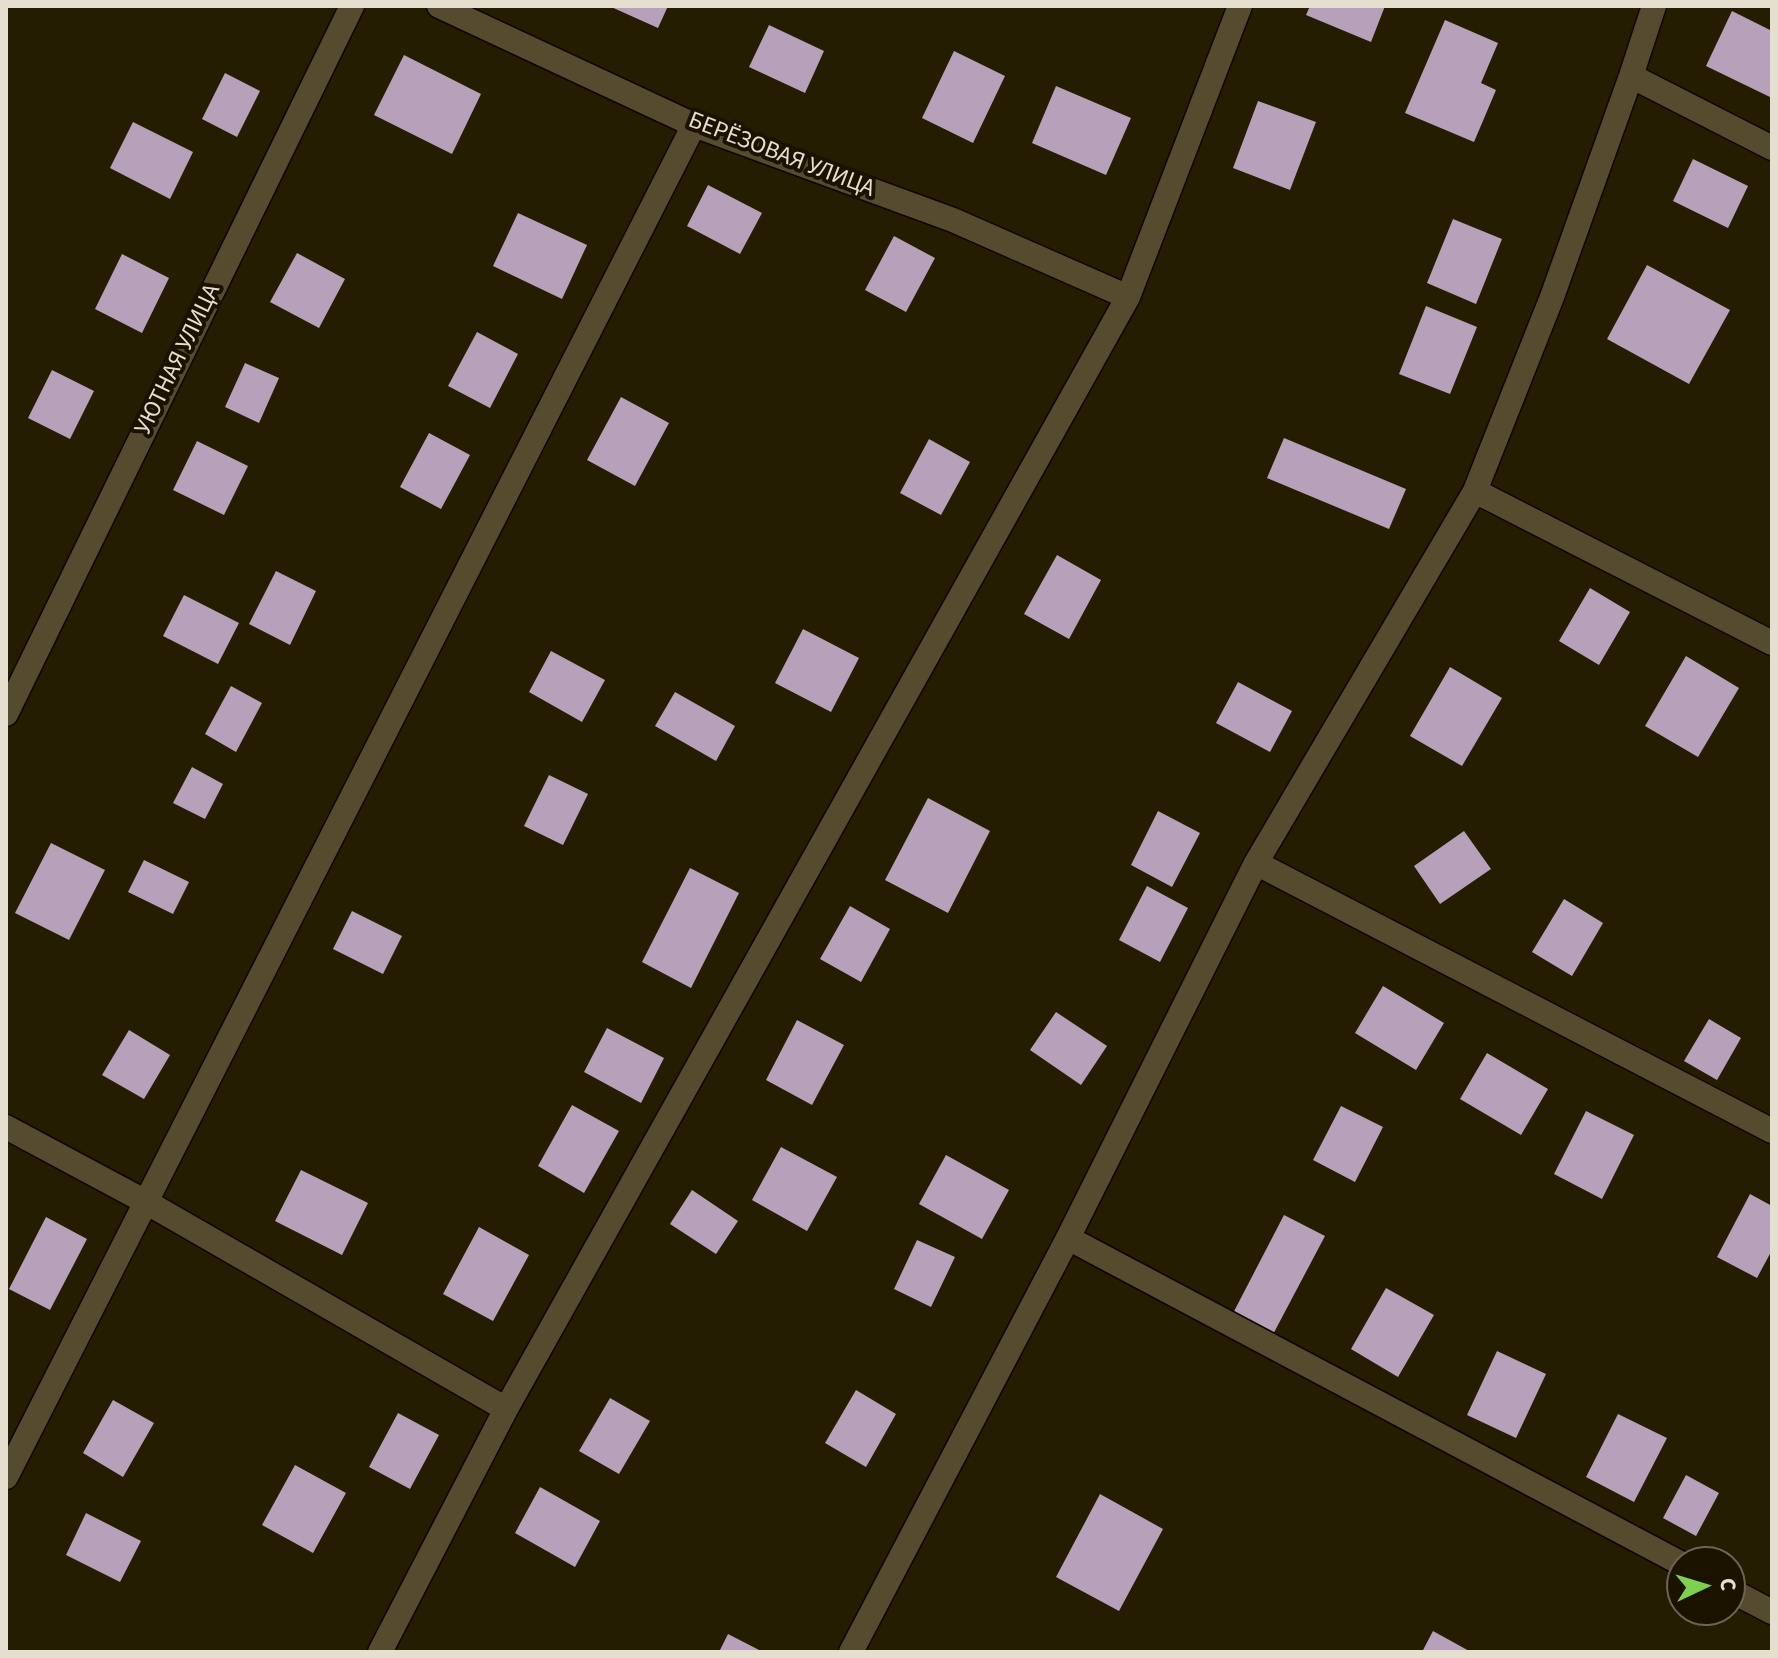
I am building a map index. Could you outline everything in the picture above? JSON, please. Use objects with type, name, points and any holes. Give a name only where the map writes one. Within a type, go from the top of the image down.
[{"type":"street","name":"УЮТНАЯ УЛИЦА","points":[[6,714],[352,6]]},
{"type":"street","name":"БЕРЁЗОВАЯ УЛИЦА","points":[[439,6],[694,125],[953,220],[1128,297]]},
{"type":"street","points":[[380,1652],[506,1409],[1128,297],[1240,6]]},
{"type":"street","points":[[851,1652],[1068,1238],[1256,863],[1475,491],[1552,297],[1654,6]]},
{"type":"street","points":[[1631,76],[1772,148]]},
{"type":"street","points":[[6,1477],[694,125]]},
{"type":"street","points":[[1475,491],[1772,643]]},
{"type":"street","points":[[1256,863],[1772,1131]]},
{"type":"street","points":[[6,1127],[146,1202],[506,1409]]},
{"type":"street","points":[[1068,1238],[1666,1556]]},
{"type":"street","points":[[1746,1598],[1772,1612]]},
{"type":"building","points":[[609,6],[668,6],[658,28]]},
{"type":"building","points":[[1310,6],[1385,6],[1371,42],[1306,15]]},
{"type":"building","points":[[1732,11],[1772,31],[1772,98],[1706,66]]},
{"type":"building","points":[[1445,20],[1498,43],[1481,83],[1496,90],[1474,142],[1405,113]]},
{"type":"building","points":[[769,25],[824,51],[805,93],[749,67]]},
{"type":"building","points":[[954,51],[1005,76],[973,143],[922,118]]},
{"type":"building","points":[[404,55],[481,94],[452,154],[374,115]]},
{"type":"building","points":[[225,73],[260,91],[237,137],[202,119]]},
{"type":"building","points":[[1056,86],[1131,118],[1106,175],[1032,143]]},
{"type":"building","points":[[1258,101],[1316,122],[1290,190],[1233,168]]},
{"type":"building","points":[[133,122],[193,152],[170,199],[110,168]]},
{"type":"building","points":[[1693,159],[1748,186],[1728,228],[1673,201]]},
{"type":"building","points":[[708,185],[762,213],[740,254],[687,226]]},
{"type":"building","points":[[518,213],[587,245],[562,299],[493,266]]},
{"type":"building","points":[[1453,219],[1502,239],[1476,304],[1427,283]]},
{"type":"building","points":[[894,236],[935,258],[906,312],[865,290]]},
{"type":"building","points":[[297,253],[345,279],[319,328],[270,302]]},
{"type":"building","points":[[122,254],[169,278],[142,333],[95,309]]},
{"type":"building","points":[[1647,265],[1730,310],[1689,384],[1607,339]]},
{"type":"building","points":[[1426,306],[1477,327],[1450,394],[1399,374]]},
{"type":"building","points":[[477,332],[518,354],[490,408],[448,386]]},
{"type":"building","points":[[245,363],[279,378],[259,423],[225,407]]},
{"type":"building","points":[[52,370],[94,391],[70,439],[28,418]]},
{"type":"building","points":[[621,397],[669,423],[635,486],[587,460]]},
{"type":"building","points":[[429,433],[470,455],[441,509],[400,487]]},
{"type":"building","points":[[1284,438],[1406,489],[1389,529],[1267,478]]},
{"type":"building","points":[[929,439],[970,462],[941,515],[900,493]]},
{"type":"building","points":[[197,441],[248,466],[224,515],[173,490]]},
{"type":"building","points":[[1057,555],[1101,580],[1069,639],[1024,614]]},
{"type":"building","points":[[276,571],[316,591],[290,645],[249,624]]},
{"type":"building","points":[[1590,588],[1630,612],[1599,665],[1559,641]]},
{"type":"building","points":[[184,595],[239,623],[218,664],[163,636]]},
{"type":"building","points":[[803,629],[859,658],[831,712],[775,683]]},
{"type":"building","points":[[551,651],[605,680],[582,722],[529,692]]},
{"type":"building","points":[[1686,656],[1739,688],[1698,757],[1645,726]]},
{"type":"building","points":[[1450,667],[1502,698],[1462,766],[1410,736]]},
{"type":"building","points":[[1238,682],[1292,711],[1270,752],[1216,723]]},
{"type":"building","points":[[231,686],[262,703],[236,752],[205,734]]},
{"type":"building","points":[[675,692],[735,726],[716,761],[655,726]]},
{"type":"building","points":[[192,767],[223,784],[205,819],[173,803]]},
{"type":"building","points":[[549,775],[588,794],[563,845],[524,826]]},
{"type":"building","points":[[928,798],[990,831],[948,913],[885,880]]},
{"type":"building","points":[[1158,811],[1200,833],[1172,887],[1131,865]]},
{"type":"building","points":[[1464,831],[1491,869],[1440,904],[1414,866]]},
{"type":"building","points":[[51,843],[105,870],[69,940],[15,913]]},
{"type":"building","points":[[144,860],[189,882],[173,914],[128,892]]},
{"type":"building","points":[[690,868],[739,893],[691,988],[642,962]]},
{"type":"building","points":[[1147,886],[1188,908],[1160,962],[1119,940]]},
{"type":"building","points":[[1564,899],[1603,923],[1572,976],[1532,952]]},
{"type":"building","points":[[850,906],[890,929],[861,982],[820,959]]},
{"type":"building","points":[[352,911],[402,936],[383,974],[333,949]]},
{"type":"building","points":[[1383,986],[1444,1023],[1416,1070],[1355,1033]]},
{"type":"building","points":[[1056,1012],[1107,1046],[1081,1085],[1030,1050]]},
{"type":"building","points":[[1709,1019],[1741,1038],[1717,1080],[1684,1061]]},
{"type":"building","points":[[797,1020],[844,1045],[812,1105],[766,1080]]},
{"type":"building","points":[[607,1028],[664,1058],[641,1103],[584,1072]]},
{"type":"building","points":[[129,1030],[170,1055],[144,1099],[102,1075]]},
{"type":"building","points":[[1487,1053],[1548,1089],[1521,1135],[1460,1099]]},
{"type":"building","points":[[572,1105],[619,1131],[584,1193],[538,1166]]},
{"type":"building","points":[[1341,1106],[1383,1127],[1355,1182],[1313,1160]]},
{"type":"building","points":[[1586,1111],[1634,1135],[1602,1199],[1554,1174]]},
{"type":"building","points":[[781,1147],[837,1177],[807,1231],[752,1200]]},
{"type":"building","points":[[946,1155],[1009,1190],[982,1239],[919,1204]]},
{"type":"building","points":[[301,1170],[368,1203],[342,1255],[275,1221]]},
{"type":"building","points":[[692,1190],[738,1221],[716,1254],[670,1224]]},
{"type":"building","points":[[1750,1194],[1772,1206],[1772,1250],[1757,1278],[1717,1257]]},
{"type":"building","points":[[1284,1215],[1325,1236],[1270,1340],[1230,1319]]},
{"type":"building","points":[[46,1217],[87,1239],[50,1310],[9,1289]]},
{"type":"building","points":[[479,1227],[529,1255],[493,1321],[443,1294]]},
{"type":"building","points":[[917,1240],[955,1257],[931,1307],[894,1289]]},
{"type":"building","points":[[1386,1288],[1434,1315],[1398,1377],[1351,1349]]},
{"type":"building","points":[[1497,1351],[1546,1374],[1516,1438],[1467,1415]]},
{"type":"building","points":[[856,1390],[896,1414],[866,1467],[825,1443]]},
{"type":"building","points":[[610,1398],[650,1421],[619,1474],[579,1451]]},
{"type":"building","points":[[113,1400],[154,1423],[123,1477],[83,1453]]},
{"type":"building","points":[[398,1413],[439,1435],[410,1489],[369,1467]]},
{"type":"building","points":[[1618,1414],[1667,1438],[1634,1502],[1586,1477]]},
{"type":"building","points":[[295,1465],[346,1493],[313,1553],[262,1525]]},
{"type":"building","points":[[1686,1475],[1719,1493],[1696,1536],[1663,1518]]},
{"type":"building","points":[[540,1487],[600,1521],[575,1567],[515,1533]]},
{"type":"building","points":[[1100,1494],[1163,1529],[1119,1611],[1056,1577]]},
{"type":"building","points":[[86,1513],[141,1541],[120,1582],[66,1555]]},
{"type":"building","points":[[1433,1631],[1471,1652],[1422,1652]]},
{"type":"building","points":[[728,1634],[763,1652],[719,1652]]}]
